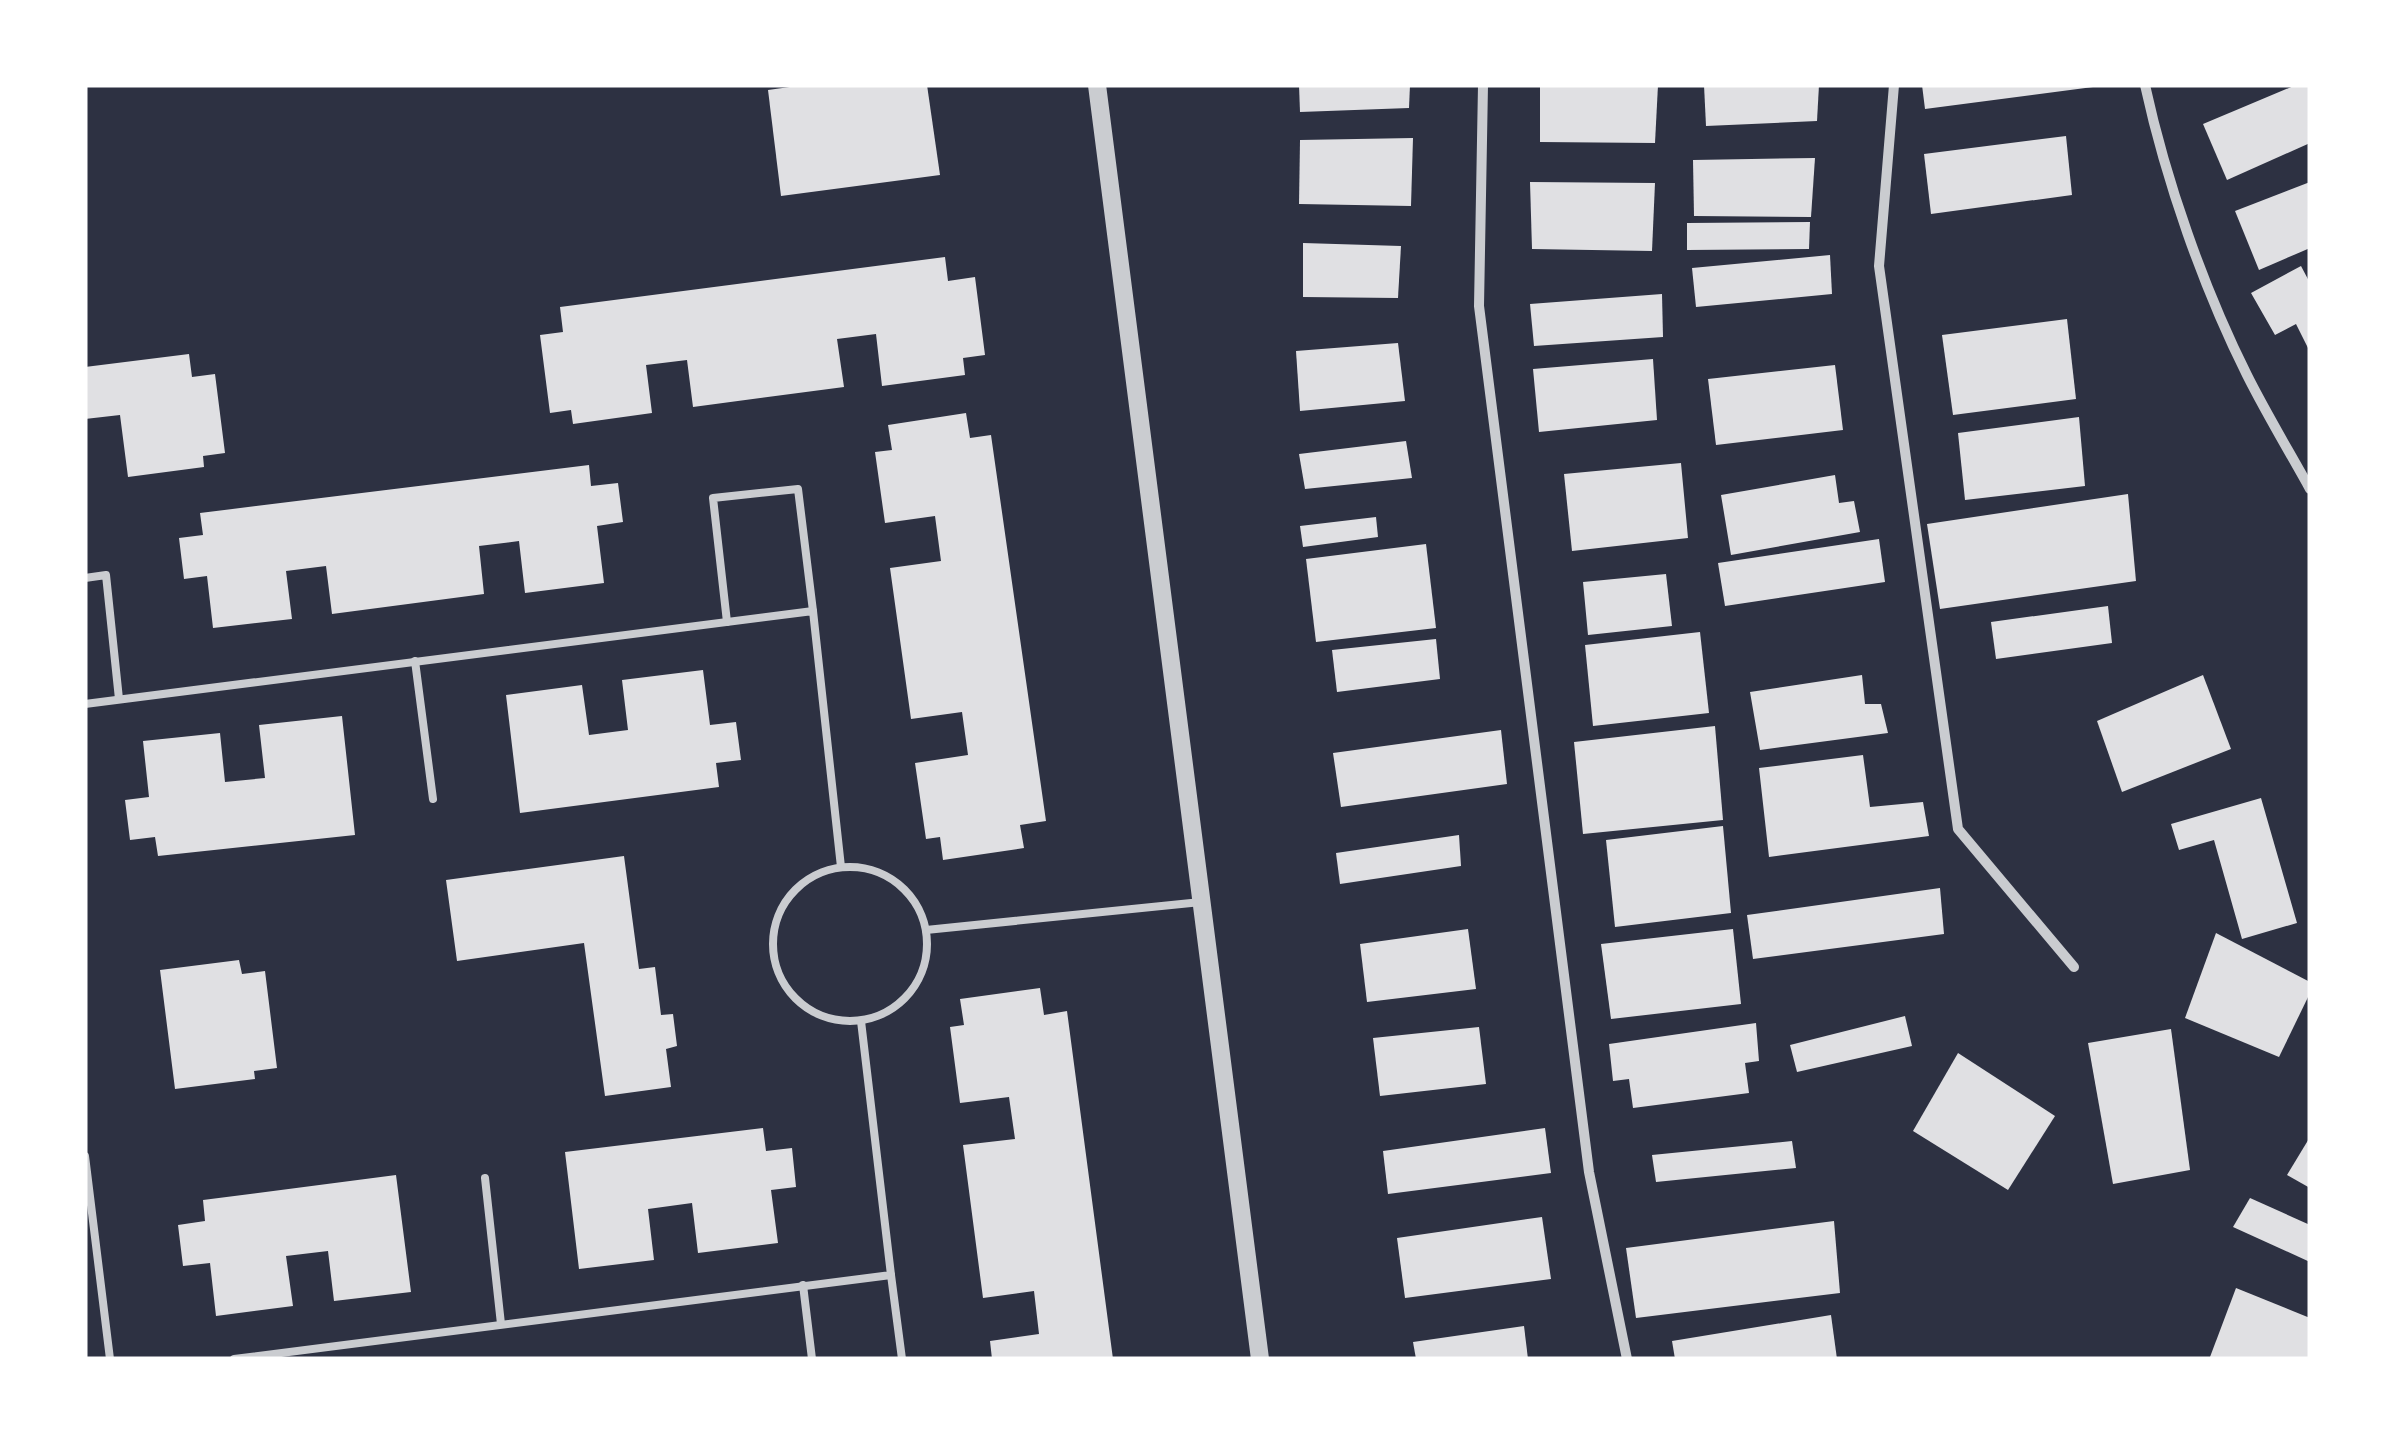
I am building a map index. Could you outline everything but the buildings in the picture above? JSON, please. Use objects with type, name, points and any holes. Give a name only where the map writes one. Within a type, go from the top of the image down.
[{"type":"street","points":[[1098,85],[1260,1359]]},
{"type":"street","points":[[1483,85],[1479,306],[1589,1172],[1627,1359]]},
{"type":"street","points":[[1894,85],[1879,266],[1958,830],[2074,968]]},
{"type":"street","points":[[2145,85],[2197,258],[2246,373],[2310,489]]},
{"type":"lane","points":[[727,622],[713,498],[798,489],[841,867]]},
{"type":"lane","points":[[85,578],[106,575],[120,699]]},
{"type":"lane","points":[[85,704],[813,611]]},
{"type":"lane","points":[[415,662],[433,799]]},
{"type":"lane","points":[[841,867],[876,872],[905,890],[919,908],[926,930],[927,954],[920,979],[906,999],[886,1014],[861,1020],[836,1020],[803,1006],[780,978],[773,954],[774,930],[782,906],[797,888],[817,874],[841,867]]},
{"type":"lane","points":[[926,930],[1201,902]]},
{"type":"lane","points":[[861,1020],[902,1359]]},
{"type":"lane","points":[[85,1156],[110,1359]]},
{"type":"lane","points":[[484,1178],[501,1324]]},
{"type":"lane","points":[[234,1359],[891,1274]]},
{"type":"lane","points":[[802,1285],[812,1359]]}]
